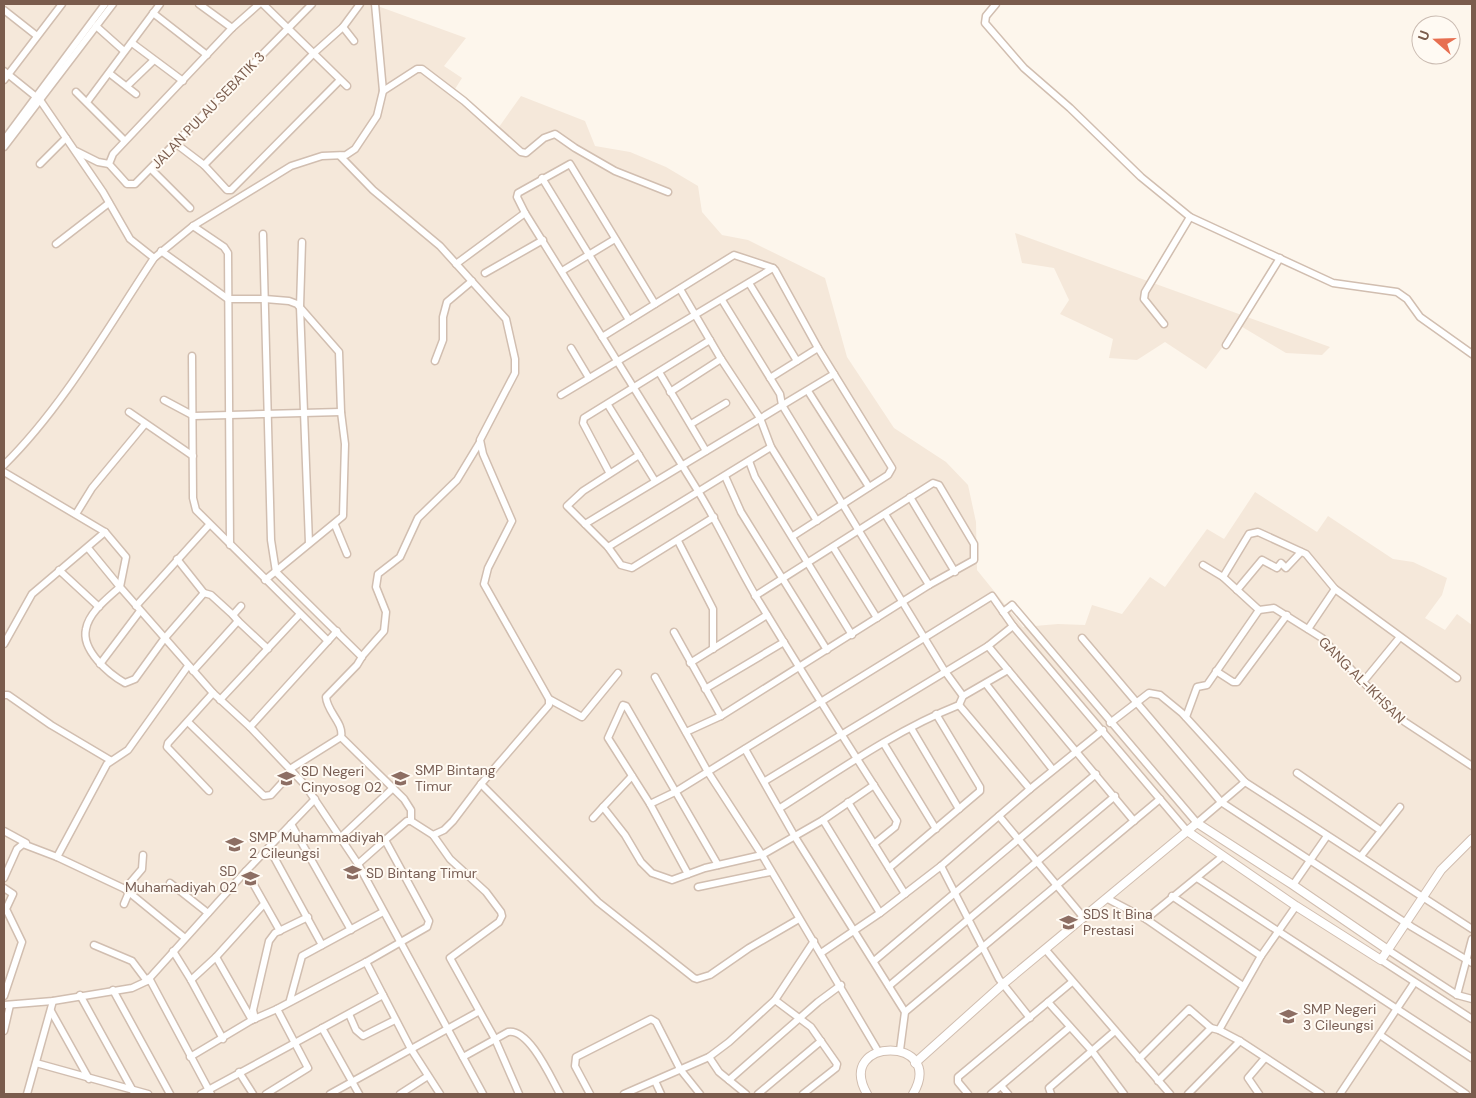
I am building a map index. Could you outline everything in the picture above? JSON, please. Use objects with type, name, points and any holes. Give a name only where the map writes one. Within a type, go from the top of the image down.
[{"type":"street","points":[[4,147],[105,4]]},
{"type":"street","points":[[4,140],[113,4]]},
{"type":"street","points":[[87,102],[160,4]]},
{"type":"street","points":[[199,4],[232,28]]},
{"type":"street","points":[[74,150],[98,162],[109,164],[113,154],[124,140],[183,81],[232,28],[259,4]]},
{"type":"street","points":[[263,4],[315,52],[340,80],[348,86]]},
{"type":"street","name":"JALAN PULAU SEBATIK 3","points":[[109,164],[125,181],[131,185],[135,184],[288,26],[312,4]]},
{"type":"street","points":[[204,165],[343,26],[360,4]]},
{"type":"street","points":[[4,465],[25,444],[74,377],[154,258],[161,251],[193,226],[291,166],[322,156],[351,154],[364,138],[377,116],[383,91],[375,4]]},
{"type":"street","points":[[996,4],[986,16],[985,23],[1002,44],[1024,68],[1070,108],[1141,177],[1190,217],[1341,285],[1397,292],[1407,299],[1420,317],[1472,354]]},
{"type":"street","points":[[59,5],[5,76],[38,98],[110,203],[130,239],[154,258]]},
{"type":"street","points":[[4,10],[37,36]]},
{"type":"street","points":[[153,13],[207,55]]},
{"type":"street","points":[[96,26],[124,51]]},
{"type":"street","points":[[343,26],[354,41]]},
{"type":"street","points":[[132,43],[183,81]]},
{"type":"street","points":[[127,86],[154,60]]},
{"type":"street","points":[[383,91],[417,69],[424,69],[464,101],[520,152],[526,153],[544,138],[555,134],[615,171],[668,192]]},
{"type":"street","points":[[109,72],[136,94]]},
{"type":"street","points":[[175,143],[204,165],[227,190],[232,190],[340,80]]},
{"type":"street","points":[[76,92],[124,140]]},
{"type":"street","points":[[40,164],[66,138]]},
{"type":"street","points":[[188,722],[264,796],[269,797],[291,770],[341,737],[342,730],[330,710],[326,698],[357,665],[383,633],[386,609],[376,587],[377,575],[400,557],[418,518],[457,480],[480,442],[480,438],[513,378],[515,359],[503,313],[440,246],[373,190],[340,156]]},
{"type":"street","points":[[655,304],[570,164],[542,178],[517,195],[525,213],[714,517],[727,548],[767,615],[897,821],[895,827],[874,844]]},
{"type":"street","points":[[151,169],[190,208]]},
{"type":"street","points":[[542,178],[629,320]]},
{"type":"street","points":[[56,244],[110,203]]},
{"type":"street","points":[[456,264],[525,213]]},
{"type":"street","points":[[1164,324],[1144,299],[1144,292],[1190,217]]},
{"type":"street","points":[[193,226],[228,251],[230,545]]},
{"type":"street","points":[[263,234],[271,550],[276,572],[362,657]]},
{"type":"street","points":[[562,271],[615,239]]},
{"type":"street","points":[[485,273],[543,240]]},
{"type":"street","points":[[302,242],[300,307],[310,543]]},
{"type":"street","points":[[161,251],[228,299],[289,301],[300,307],[338,352],[341,412],[345,444],[343,516],[335,525],[265,580]]},
{"type":"street","points":[[602,337],[734,255],[773,268],[778,272],[818,348],[892,465],[892,470],[888,475],[792,536]]},
{"type":"street","points":[[1226,345],[1280,258]]},
{"type":"street","points":[[561,395],[773,268]]},
{"type":"street","points":[[435,361],[443,340],[443,317],[447,302],[472,281]]},
{"type":"street","points":[[748,283],[797,361]]},
{"type":"street","points":[[680,289],[697,315],[721,359],[760,418],[771,447],[817,521]]},
{"type":"street","points":[[722,300],[780,394],[782,405],[842,504],[944,670],[963,696]]},
{"type":"street","points":[[610,472],[583,423],[584,418],[634,389],[710,340]]},
{"type":"street","points":[[571,348],[590,378]]},
{"type":"street","points":[[770,378],[818,348]]},
{"type":"street","points":[[192,356],[194,505],[209,525],[328,642]]},
{"type":"street","points":[[670,392],[721,359]]},
{"type":"street","points":[[659,372],[706,451]]},
{"type":"street","points":[[585,524],[834,374]]},
{"type":"street","points":[[808,391],[869,487]]},
{"type":"street","points":[[164,400],[194,416],[268,412],[341,412]]},
{"type":"street","points":[[691,424],[726,403]]},
{"type":"street","points":[[608,405],[655,481]]},
{"type":"street","points":[[128,412],[193,456]]},
{"type":"street","points":[[76,514],[92,488],[145,424]]},
{"type":"street","points":[[480,442],[512,521],[488,568],[485,586],[549,699],[582,717],[618,673]]},
{"type":"street","points":[[608,547],[771,447]]},
{"type":"street","points":[[639,455],[610,472],[567,504],[567,509],[608,547],[621,565],[630,569],[714,517]]},
{"type":"street","points":[[749,461],[755,477],[852,634]]},
{"type":"street","points":[[4,472],[105,532],[126,557],[120,587],[99,607],[86,627],[85,634],[93,655],[100,664],[121,681],[130,683],[135,679],[164,639],[204,594]]},
{"type":"street","points":[[724,476],[741,512],[826,650]]},
{"type":"street","points":[[686,732],[720,716],[800,668],[929,585],[974,560],[975,548],[939,485],[934,483],[756,596]]},
{"type":"street","points":[[910,497],[955,572]]},
{"type":"street","points":[[885,514],[929,585]]},
{"type":"street","points":[[100,664],[138,609],[177,559],[209,525]]},
{"type":"street","points":[[335,525],[346,554]]},
{"type":"street","points":[[4,644],[32,594],[105,532]]},
{"type":"street","points":[[1223,577],[1251,532],[1258,532],[1312,559],[1334,589],[1457,678]]},
{"type":"street","points":[[678,540],[713,609],[713,649]]},
{"type":"street","points":[[833,547],[877,618]]},
{"type":"street","points":[[88,548],[138,609],[213,693],[250,726],[306,785],[358,864],[482,1094]]},
{"type":"street","points":[[1237,590],[1262,560],[1277,568],[1281,563],[1286,568],[1301,552]]},
{"type":"street","points":[[177,559],[204,594],[210,595],[268,649]]},
{"type":"street","points":[[1186,716],[1197,687],[1206,686],[1259,610],[1223,577],[1203,565]]},
{"type":"street","points":[[59,570],[99,607]]},
{"type":"street","points":[[1308,629],[1334,589]]},
{"type":"street","points":[[650,804],[675,792],[708,772],[992,596],[1014,626],[1187,831],[1296,906],[1472,1019]]},
{"type":"street","points":[[1003,612],[1012,605],[1197,823],[1457,995],[1472,999]]},
{"type":"street","points":[[233,615],[242,606]]},
{"type":"street","name":"GANG AL-IKHSAN","points":[[1259,610],[1274,608],[1325,641],[1363,682],[1405,722],[1472,766]]},
{"type":"street","points":[[220,700],[300,614]]},
{"type":"street","points":[[690,663],[767,615]]},
{"type":"street","points":[[1216,671],[1237,682],[1287,615]]},
{"type":"street","points":[[4,695],[110,760],[121,757],[191,668],[238,620]]},
{"type":"street","points":[[764,781],[944,670],[988,646],[1014,626]]},
{"type":"street","points":[[250,726],[337,631]]},
{"type":"street","points":[[674,632],[720,716]]},
{"type":"street","points":[[1363,682],[1400,637]]},
{"type":"street","points":[[1082,638],[1221,802],[1406,924],[1469,962]]},
{"type":"street","points":[[705,690],[784,642]]},
{"type":"street","points":[[988,646],[1134,821]]},
{"type":"street","points":[[960,705],[963,696],[1008,670]]},
{"type":"street","points":[[655,677],[670,708],[686,732],[708,772],[762,854],[770,872],[799,919],[822,952],[878,1052]]},
{"type":"street","points":[[986,684],[1053,770]]},
{"type":"street","points":[[1110,722],[1149,693],[1156,692],[1186,716],[1245,782],[1472,929]]},
{"type":"street","points":[[209,791],[167,747],[168,743],[213,693]]},
{"type":"street","points":[[433,835],[450,825],[480,784],[548,707],[549,699]]},
{"type":"street","points":[[688,874],[650,804],[608,736],[624,705],[718,865]]},
{"type":"street","points":[[780,808],[858,758],[936,714],[960,705]]},
{"type":"street","points":[[960,705],[1030,789]]},
{"type":"street","points":[[889,868],[980,791],[980,787],[936,714]]},
{"type":"street","points":[[911,728],[959,809]]},
{"type":"street","points":[[822,952],[880,913],[941,866],[1030,789],[1103,730]]},
{"type":"street","points":[[341,737],[393,788],[409,806],[411,820],[433,835],[450,859],[486,892],[502,916],[499,922],[450,958],[478,1012],[495,1039],[519,1094]]},
{"type":"street","points":[[884,744],[936,829]]},
{"type":"street","points":[[745,749],[795,836],[905,1012],[900,1050]]},
{"type":"street","points":[[57,857],[110,760]]},
{"type":"street","points":[[1296,773],[1380,830]]},
{"type":"street","points":[[874,961],[1096,774]]},
{"type":"street","points":[[593,818],[632,776]]},
{"type":"street","points":[[915,1063],[1045,949],[1108,900],[1245,782]]},
{"type":"street","points":[[480,784],[598,902],[697,979],[710,975],[749,948],[799,919]]},
{"type":"street","points":[[603,807],[625,835],[647,869],[672,880],[718,865],[762,854],[823,820],[874,785]]},
{"type":"street","points":[[341,837],[393,788]]},
{"type":"street","points":[[889,986],[1115,796]]},
{"type":"street","points":[[4,1031],[7,1005],[53,1001],[80,995],[132,988],[148,980],[246,871],[315,799]]},
{"type":"street","points":[[905,1012],[1160,799]]},
{"type":"street","points":[[848,802],[905,894]]},
{"type":"street","points":[[1361,856],[1400,807]]},
{"type":"street","points":[[999,816],[1084,918]]},
{"type":"street","points":[[358,864],[404,823],[411,820]]},
{"type":"street","points":[[823,820],[880,913]]},
{"type":"street","points":[[291,824],[351,930]]},
{"type":"street","points":[[4,830],[27,844],[127,890],[186,938]]},
{"type":"street","points":[[1293,885],[1327,836]]},
{"type":"street","points":[[1381,960],[1441,870],[1472,838]]},
{"type":"street","points":[[190,1057],[253,1020],[276,1010],[290,1000],[366,962],[425,929],[429,921],[385,840]]},
{"type":"street","points":[[4,878],[17,849],[20,845],[27,844]]},
{"type":"street","points":[[269,848],[308,916],[322,945]]},
{"type":"street","points":[[124,904],[127,890],[142,869],[143,855]]},
{"type":"street","points":[[1146,919],[1223,856]]},
{"type":"street","points":[[941,866],[1002,986],[1030,1018]]},
{"type":"street","points":[[246,871],[280,931]]},
{"type":"street","points":[[698,888],[770,872]]},
{"type":"street","points":[[1197,878],[1472,1058]]},
{"type":"street","points":[[170,883],[208,913]]},
{"type":"street","points":[[4,888],[14,894],[6,909],[22,942],[4,996]]},
{"type":"street","points":[[1172,896],[1261,956]]},
{"type":"street","points":[[1108,900],[1146,919],[1243,986]]},
{"type":"street","points":[[191,980],[216,957],[264,904]]},
{"type":"street","points":[[1219,1030],[1261,956],[1279,933],[1296,906]]},
{"type":"street","points":[[290,1000],[302,956],[383,912]]},
{"type":"street","points":[[253,1020],[253,1010],[272,935],[308,916]]},
{"type":"street","points":[[1457,995],[1469,962],[1472,939]]},
{"type":"street","points":[[624,1094],[709,1057],[729,1042],[775,1000],[814,941]]},
{"type":"street","points":[[94,945],[132,961],[148,980],[210,1092]]},
{"type":"street","points":[[1045,949],[1170,1094]]},
{"type":"street","points":[[173,951],[223,1039]]},
{"type":"street","points":[[216,957],[253,1020]]},
{"type":"street","points":[[366,962],[411,1049],[440,1094]]},
{"type":"street","points":[[968,1094],[958,1082],[958,1077],[1072,982]]},
{"type":"street","points":[[1340,1094],[1414,982]]},
{"type":"street","points":[[730,1080],[841,985]]},
{"type":"street","points":[[113,990],[170,1094]]},
{"type":"street","points":[[80,995],[133,1091]]},
{"type":"street","points":[[201,1094],[210,1092],[239,1072],[382,995]]},
{"type":"street","points":[[775,1000],[811,1027],[837,1066],[804,1094]]},
{"type":"street","points":[[27,1094],[53,1001]]},
{"type":"street","points":[[1048,1002],[1092,1051],[1124,1094]]},
{"type":"street","points":[[266,1094],[307,1071],[307,1065],[276,1010]]},
{"type":"street","points":[[1139,1059],[1187,1010],[1211,1028],[1240,1041],[1321,1094]]},
{"type":"street","points":[[51,1011],[90,1080]]},
{"type":"street","points":[[330,1094],[478,1012]]},
{"type":"street","points":[[349,1014],[356,1030],[363,1036],[395,1020]]},
{"type":"street","points":[[590,1094],[575,1066],[576,1057],[650,1020],[656,1022],[680,1069],[700,1094]]},
{"type":"street","points":[[991,1094],[1070,1027]]},
{"type":"street","points":[[322,1028],[359,1094]]},
{"type":"street","points":[[1158,1081],[1211,1028]]},
{"type":"street","points":[[463,1057],[511,1031],[526,1039],[533,1046],[560,1094]]},
{"type":"street","points":[[1051,1094],[1049,1088],[1115,1032]]},
{"type":"street","points":[[1380,1035],[1466,1094]]},
{"type":"street","points":[[758,1094],[821,1041]]},
{"type":"street","points":[[1188,1094],[1240,1041]]},
{"type":"street","points":[[867,1094],[862,1079],[866,1063],[878,1052],[893,1049],[900,1050],[915,1063],[918,1082],[913,1094]]},
{"type":"street","points":[[709,1057],[719,1072],[746,1094]]},
{"type":"street","points":[[1259,1094],[1248,1078],[1265,1058]]},
{"type":"street","points":[[36,1063],[90,1080],[148,1094]]},
{"type":"street","points":[[239,1072],[253,1094]]},
{"type":"street","points":[[400,1094],[428,1076]]},
{"type":"street","points":[[655,1081],[662,1094]]},
{"type":"street","points":[[1002,1086],[1008,1094]]},
{"type":"shaded area","points":[[4,4],[372,4],[466,38],[444,66],[462,78],[455,89],[499,127],[521,96],[585,121],[595,146],[630,152],[666,167],[698,186],[702,212],[722,235],[748,240],[825,278],[847,357],[894,428],[946,462],[968,485],[976,522],[977,570],[1023,627],[1058,624],[1085,625],[1092,605],[1122,614],[1150,577],[1165,587],[1207,529],[1224,539],[1255,492],[1317,532],[1328,516],[1393,559],[1413,562],[1447,578],[1442,595],[1425,618],[1445,630],[1457,614],[1472,625],[1472,1094],[4,1094]]},
{"type":"shaded area","points":[[1015,233],[1330,347],[1322,355],[1286,353],[1239,325],[1206,369],[1165,342],[1137,360],[1109,358],[1113,339],[1060,314],[1069,300],[1054,268],[1022,263]]},
{"type":"place","name":"SMP Bintang Timur","points":[[401,778]]},
{"type":"place","name":"SD Negeri Cinyosog 02","points":[[287,779]]},
{"type":"place","name":"SMP Muhammadiyah 2 Cileungsi","points":[[235,845]]},
{"type":"place","name":"SD Bintang Timur","points":[[352,873]]},
{"type":"place","name":"SD Muhamadiyah 02","points":[[251,879]]},
{"type":"place","name":"SDS It Bina Prestasi","points":[[1069,922]]},
{"type":"place","name":"SMP Negeri 3 Cileungsi","points":[[1289,1017]]}]
